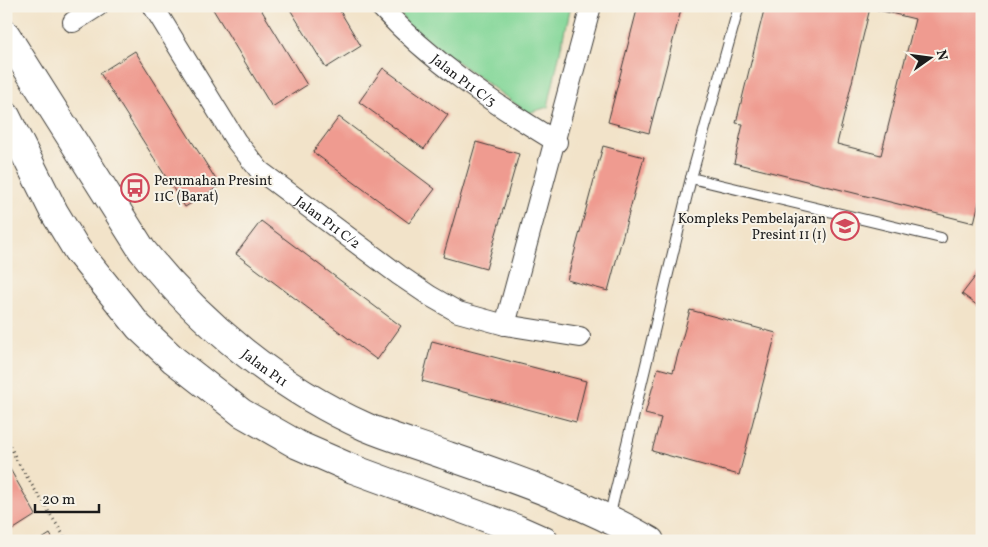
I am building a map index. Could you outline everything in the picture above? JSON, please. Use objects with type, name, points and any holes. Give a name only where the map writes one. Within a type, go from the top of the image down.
[{"type":"main road","name":"Jalan P11","points":[[6,35],[142,250],[171,284],[221,332],[292,386],[367,427],[546,490],[610,518],[650,541]]},
{"type":"main road","points":[[6,116],[54,212],[78,250],[139,327],[174,360],[242,413],[298,445],[353,469],[544,541]]},
{"type":"street","points":[[73,22],[98,6]]},
{"type":"street","name":"Jalan P11 C/2","points":[[152,6],[236,141],[260,171],[430,296],[458,312],[505,325],[580,337]]},
{"type":"street","name":"Jalan P11 C/3","points":[[380,6],[405,34],[494,103],[557,142]]},
{"type":"street","points":[[505,325],[557,142],[592,6]]},
{"type":"lane","points":[[610,518],[691,178],[739,6]]},
{"type":"lane","points":[[691,178],[941,238]]},
{"type":"path","points":[[6,437],[18,461],[67,541]]},
{"type":"green space","points":[[396,6],[570,6],[548,107],[528,113],[408,26]]},
{"type":"building","points":[[211,6],[259,6],[307,85],[272,107]]},
{"type":"building","points":[[288,6],[337,6],[361,46],[326,68]]},
{"type":"building","points":[[638,6],[682,6],[649,133],[608,122]]},
{"type":"building","points":[[765,6],[982,6],[982,199],[980,198],[974,223],[734,163],[743,124],[736,123]],"holes":[[[870,8],[915,19],[881,155],[837,144]]]},
{"type":"building","points":[[135,51],[220,186],[185,207],[100,73]]},
{"type":"building","points":[[383,68],[448,115],[424,149],[359,102]]},
{"type":"building","points":[[339,117],[435,189],[409,223],[313,152]]},
{"type":"building","points":[[476,142],[519,154],[486,269],[443,257]]},
{"type":"building","points":[[603,146],[644,157],[608,291],[567,280]]},
{"type":"building","points":[[261,221],[401,326],[377,360],[236,254]]},
{"type":"building","points":[[982,268],[982,309],[962,294]]},
{"type":"building","points":[[690,310],[776,333],[739,475],[652,451],[661,418],[645,414],[658,368],[673,372]]},
{"type":"building","points":[[432,341],[586,381],[576,422],[422,381]]},
{"type":"building","points":[[6,462],[36,515],[6,534]]},
{"type":"building","points":[[50,534],[54,541],[39,541]]},
{"type":"place","name":"Perumahan Presint 11C (Barat)","points":[[135,188]]},
{"type":"place","name":"Kompleks Pembelajaran Presint 11 (1)","points":[[845,226]]}]
